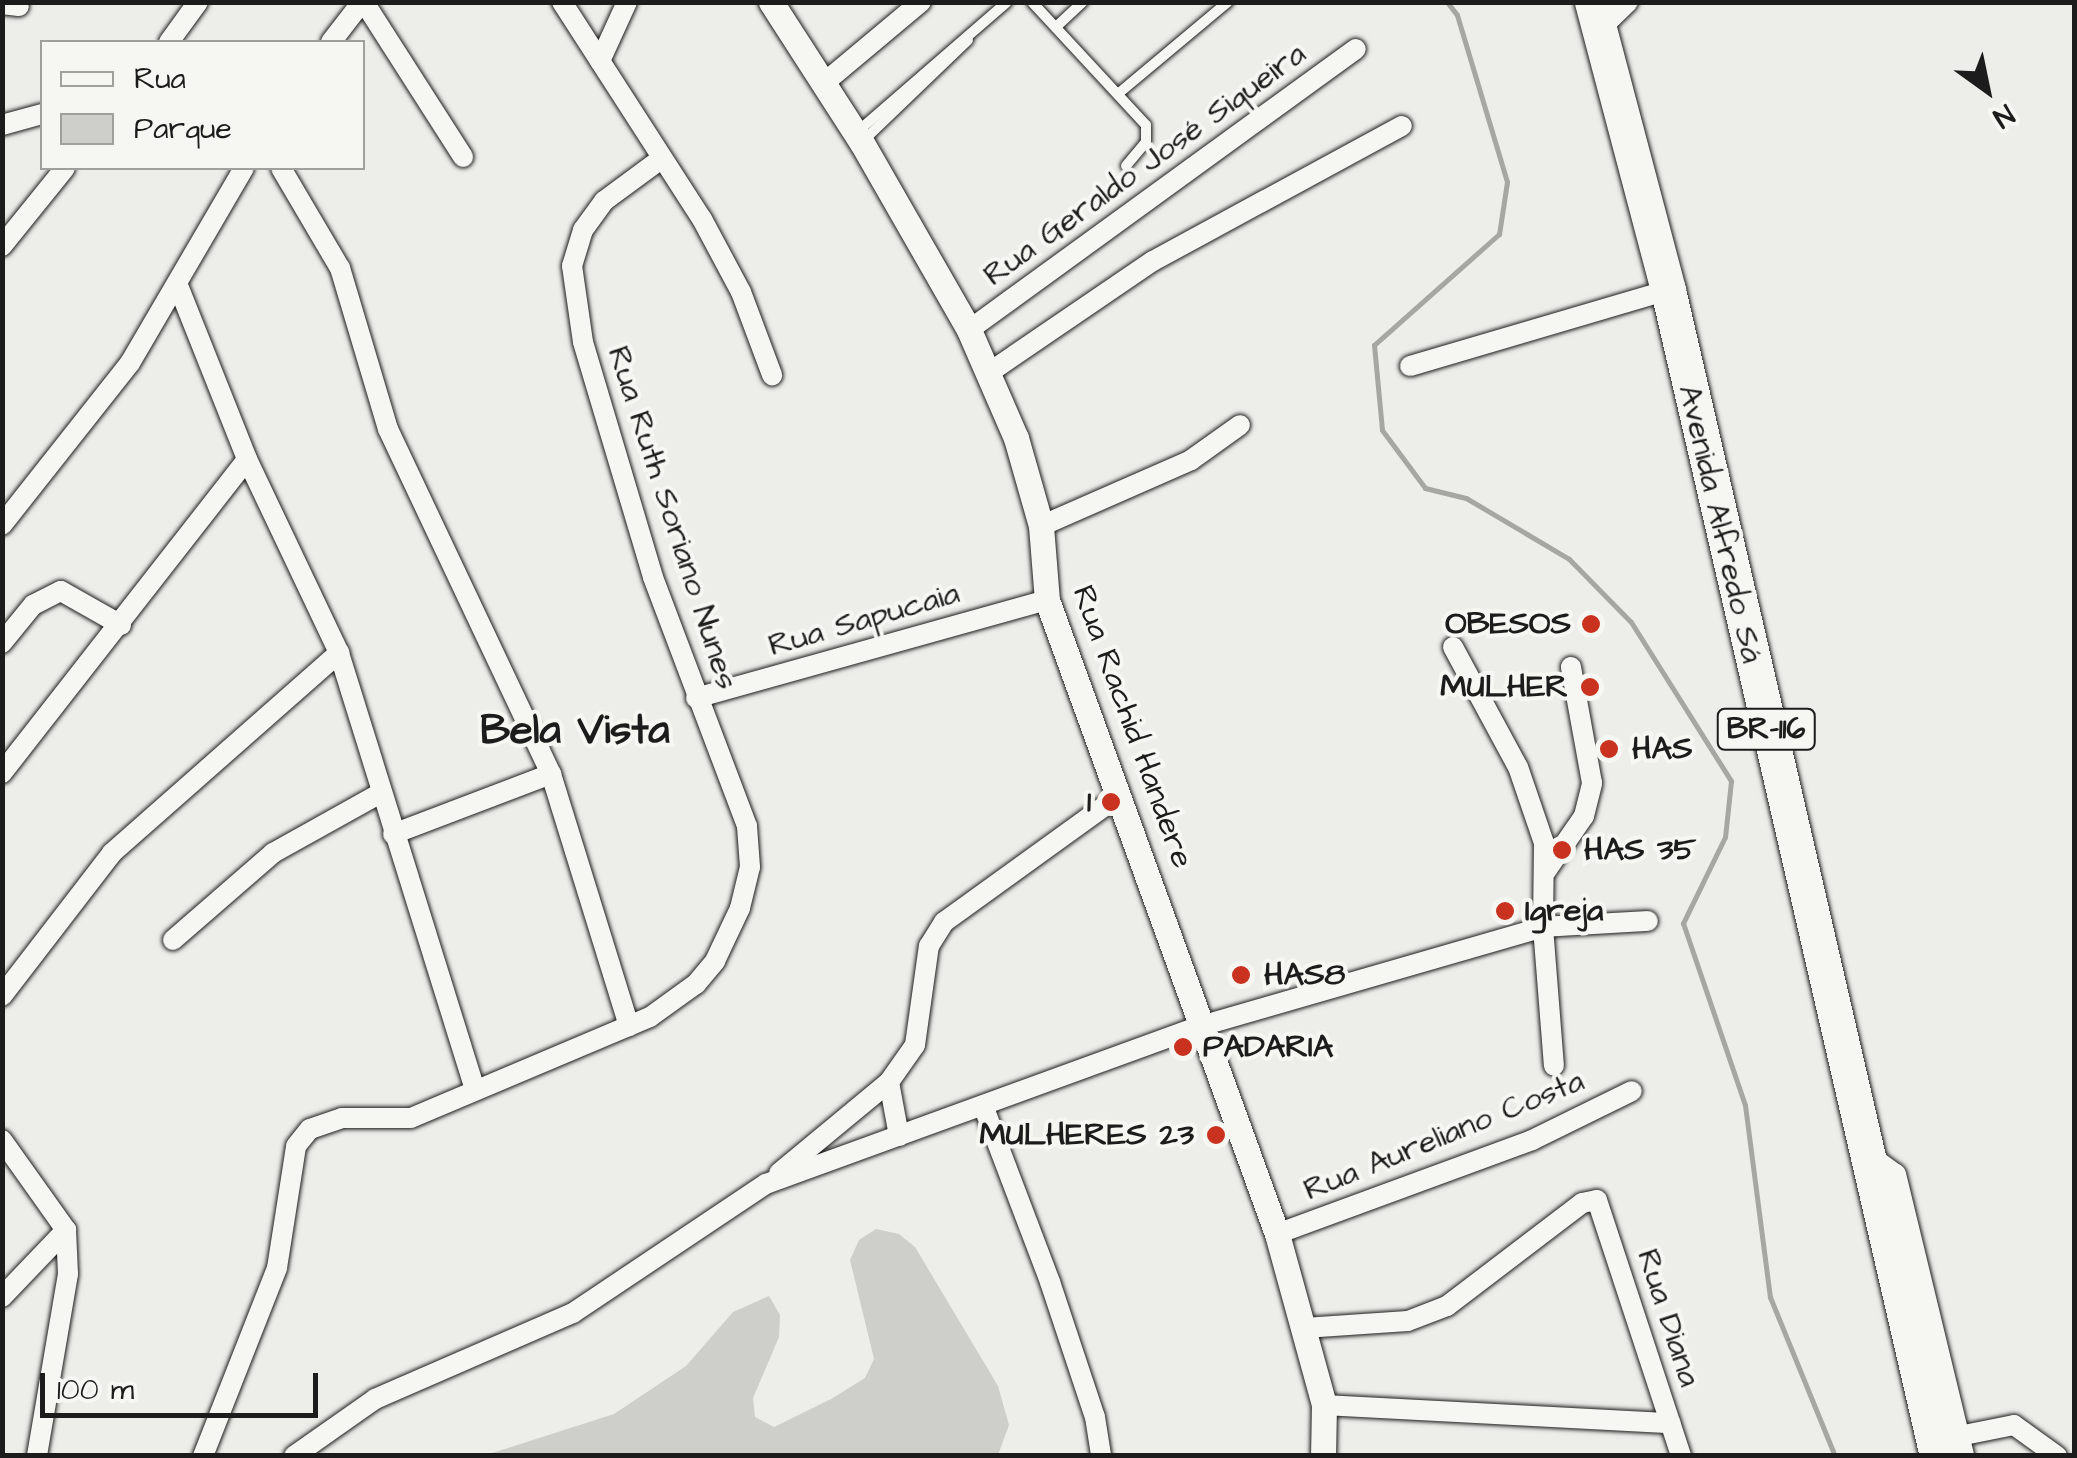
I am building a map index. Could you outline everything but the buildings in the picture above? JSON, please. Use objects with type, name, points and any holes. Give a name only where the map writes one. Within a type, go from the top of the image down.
[{"type":"highway","name":"Avenida Alfredo Sá","points":[[1597,15],[1668,290],[1868,1154],[1954,1449]]},
{"type":"street","points":[[170,40],[198,2]]},
{"type":"street","points":[[334,40],[363,2],[463,157]]},
{"type":"street","points":[[562,2],[741,292],[772,375]]},
{"type":"street","points":[[600,61],[627,2]]},
{"type":"street","name":"Rua Rachid Handere","points":[[771,2],[858,138],[990,372],[1041,526],[1047,600],[1277,1234],[1324,1405],[1323,1456]]},
{"type":"street","points":[[824,83],[922,2]]},
{"type":"street","points":[[1597,15],[1628,2]]},
{"type":"street","name":"Rua Geraldo José Siqueira","points":[[968,330],[1356,49]]},
{"type":"street","points":[[2,125],[40,115]]},
{"type":"street","points":[[990,372],[1154,261],[1402,126]]},
{"type":"street","name":"Rua Ruth Soriano Nunes","points":[[203,1456],[282,1253],[296,1146],[325,1120],[412,1118],[629,1026],[676,1001],[715,962],[750,867],[731,772],[696,698],[583,342],[572,266],[583,230],[604,201],[660,159]]},
{"type":"street","points":[[2,246],[63,170]]},
{"type":"street","points":[[2,524],[84,428],[179,288],[243,170]]},
{"type":"street","points":[[282,170],[340,268],[388,430],[552,774],[629,1026]]},
{"type":"street","points":[[179,288],[246,459],[339,652],[476,1089]]},
{"type":"street","points":[[1410,366],[1668,290]]},
{"type":"street","points":[[1041,526],[1152,480],[1240,424]]},
{"type":"street","points":[[2,773],[121,625],[246,459]]},
{"type":"street","points":[[2,643],[48,594],[74,595],[121,625]]},
{"type":"street","name":"Rua Sapucaia","points":[[696,698],[1047,600]]},
{"type":"street","points":[[1452,647],[1525,782],[1546,871],[1543,927],[1554,1066]]},
{"type":"street","points":[[2,996],[112,852],[339,652]]},
{"type":"street","points":[[1546,871],[1584,816],[1592,783],[1571,667]]},
{"type":"street","points":[[393,834],[552,774]]},
{"type":"street","points":[[173,940],[273,853],[381,794]]},
{"type":"street","points":[[294,1456],[375,1399],[573,1313],[766,1184],[889,1082],[915,1045],[929,946],[944,922],[1120,795]]},
{"type":"street","points":[[766,1184],[1204,1025],[1543,927],[1648,920]]},
{"type":"street","points":[[889,1082],[899,1136]]},
{"type":"street","name":"Rua Aureliano Costa","points":[[1277,1234],[1532,1140],[1632,1091]]},
{"type":"street","points":[[984,1108],[1050,1282],[1095,1417],[1101,1456]]},
{"type":"street","points":[[2,1140],[66,1230],[68,1274],[37,1456]]},
{"type":"street","name":"Rua Diana","points":[[1304,1328],[1408,1321],[1448,1306],[1582,1203],[1597,1200],[1681,1456]]},
{"type":"street","points":[[2,1297],[66,1230]]},
{"type":"street","points":[[1324,1405],[1671,1423]]},
{"type":"street","points":[[1954,1449],[2014,1425],[2057,1456]]},
{"type":"lane","points":[[858,138],[1007,2]]},
{"type":"lane","points":[[1032,2],[1119,93],[1149,132],[1126,166]]},
{"type":"lane","points":[[1056,26],[1083,2]]},
{"type":"lane","points":[[1119,93],[1228,2]]},
{"type":"green space","points":[[876,1229],[899,1234],[915,1247],[998,1386],[1009,1425],[998,1455],[486,1455],[614,1414],[686,1366],[733,1312],[769,1296],[780,1315],[779,1337],[753,1398],[755,1417],[774,1427],[831,1399],[865,1378],[874,1359],[850,1260],[859,1240]]},
{"type":"waterway","points":[[1447,2],[1457,15],[1507,182],[1499,234],[1374,345],[1382,430],[1425,488],[1466,498],[1569,559],[1631,622],[1731,781],[1725,837],[1683,923],[1745,1105],[1770,1297],[1835,1456]]},
{"type":"place","name":"OBESOS","points":[[1591,624]]},
{"type":"place","name":"MULHER","points":[[1590,687]]},
{"type":"place","name":"HAS","points":[[1609,749]]},
{"type":"place","name":"1","points":[[1111,802]]},
{"type":"place","name":"HAS 35","points":[[1562,850]]},
{"type":"place","name":"Igreja","points":[[1505,911]]},
{"type":"place","name":"HAS8","points":[[1241,975]]},
{"type":"place","name":"PADARIA","points":[[1183,1047]]},
{"type":"place","name":"MULHERES 23","points":[[1216,1135]]},
{"type":"district","name":"Bela Vista","points":[[575,731]]}]
